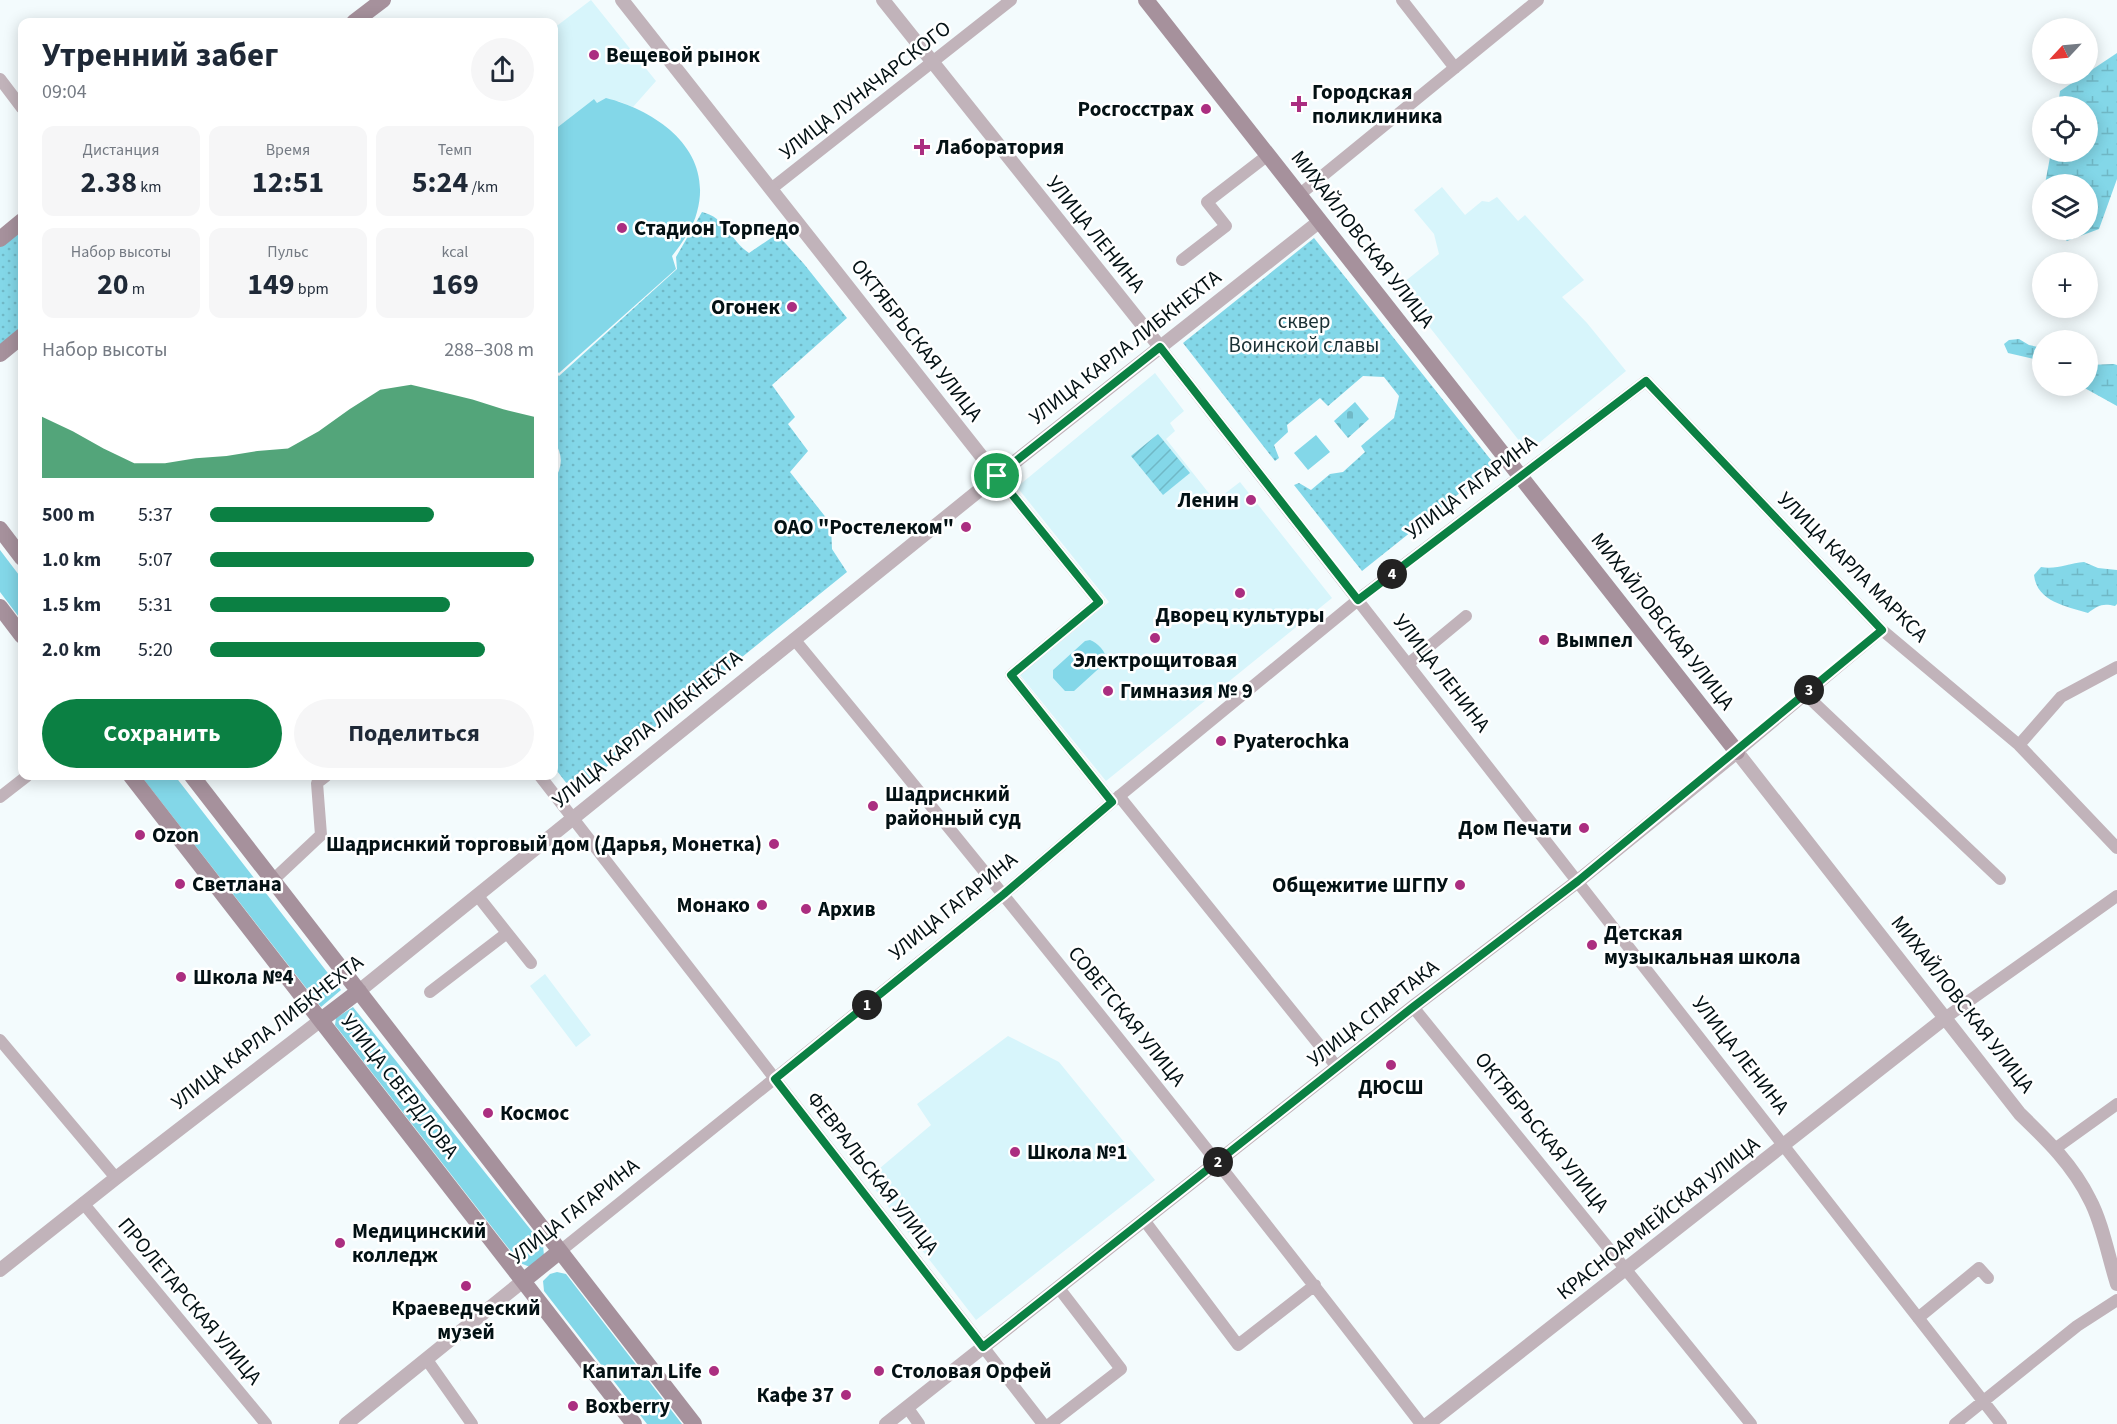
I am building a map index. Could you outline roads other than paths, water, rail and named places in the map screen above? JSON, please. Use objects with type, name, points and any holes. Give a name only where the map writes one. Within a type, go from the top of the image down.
[{"type":"main road","points":[[359,18],[383,0]]},
{"type":"main road","name":"МИХАЙЛОВСКАЯ УЛИЦА","points":[[1146,0],[1737,752]]},
{"type":"main road","points":[[0,239],[18,224]]},
{"type":"main road","points":[[0,354],[18,339]]},
{"type":"main road","points":[[0,530],[18,553]]},
{"type":"main road","points":[[0,607],[18,631]]},
{"type":"main road","name":"УЛИЦА СВЕРДЛОВА","points":[[134,780],[634,1424]]},
{"type":"main road","name":"УЛИЦА СВЕРДЛОВА","points":[[195,780],[693,1424]]},
{"type":"main road","name":"УЛИЦА КАРЛА ЛИБКНЕХТА","points":[[321,1020],[359,991]]},
{"type":"main road","name":"УЛИЦА ГАГАРИНА","points":[[523,1281],[559,1252]]},
{"type":"street","name":"ОКТЯБРЬСКАЯ УЛИЦА","points":[[622,0],[1099,602],[1011,675],[1337,1067]]},
{"type":"street","name":"УЛИЦА ЛЕНИНА","points":[[883,0],[1160,347],[2001,1424]]},
{"type":"street","name":"УЛИЦА ЛУНАЧАРСКОГО","points":[[771,189],[1011,0]]},
{"type":"street","points":[[1402,0],[1455,69]]},
{"type":"street","points":[[1299,195],[1538,0]]},
{"type":"street","points":[[0,79],[18,103]]},
{"type":"street","points":[[1182,260],[1226,226],[1207,201],[1268,155]]},
{"type":"street","name":"УЛИЦА КАРЛА ЛИБКНЕХТА","points":[[359,991],[997,476],[1320,221]]},
{"type":"street","name":"УЛИЦА ГАГАРИНА","points":[[559,1252],[1004,894],[1358,600],[1646,381]]},
{"type":"street","name":"УЛИЦА КАРЛА МАРКСА","points":[[1646,381],[1882,630],[2019,745],[2117,848]]},
{"type":"street","points":[[1408,664],[1466,616]]},
{"type":"street","name":"УЛИЦА СПАРТАКА","points":[[886,1424],[1413,1007],[1578,881],[1882,630]]},
{"type":"street","name":"СОВЕТСКАЯ УЛИЦА","points":[[794,639],[1004,894],[1218,1161],[1421,1424]]},
{"type":"street","points":[[2019,745],[2061,697],[2117,667]]},
{"type":"street","points":[[1805,694],[2000,879]]},
{"type":"street","name":"МИХАЙЛОВСКАЯ УЛИЦА","points":[[1737,752],[2020,1114],[2056,1148],[2074,1172],[2091,1201],[2117,1284]]},
{"type":"street","points":[[0,797],[22,780]]},
{"type":"street","points":[[273,880],[321,835],[317,783],[321,780]]},
{"type":"street","name":"ФЕВРАЛЬСКАЯ УЛИЦА","points":[[543,780],[1043,1424]]},
{"type":"street","points":[[477,895],[531,963]]},
{"type":"street","name":"КРАСНОАРМЕЙСКАЯ УЛИЦА","points":[[1428,1424],[1945,1018],[2117,896]]},
{"type":"street","points":[[430,992],[507,933]]},
{"type":"street","name":"ОКТЯБРЬСКАЯ УЛИЦА","points":[[1413,1007],[1751,1424]]},
{"type":"street","name":"УЛИЦА КАРЛА ЛИБКНЕХТА","points":[[0,1270],[83,1203],[321,1020]]},
{"type":"street","points":[[0,1040],[116,1178]]},
{"type":"street","points":[[2056,1148],[2117,1104]]},
{"type":"street","name":"ПРОЛЕТАРСКАЯ УЛИЦА","points":[[83,1203],[266,1424]]},
{"type":"street","points":[[1144,1220],[1238,1345],[1315,1285]]},
{"type":"street","points":[[1918,1318],[1979,1268],[1988,1278]]},
{"type":"street","name":"УЛИЦА ГАГАРИНА","points":[[346,1424],[523,1281]]},
{"type":"street","points":[[1050,1424],[1121,1369],[1058,1287]]},
{"type":"street","points":[[1955,1424],[2078,1326],[2117,1300]]},
{"type":"street","points":[[427,1360],[472,1424]]},
{"type":"street","points":[[907,1407],[919,1424]]},
{"type":"place","name":"Вещевой рынок","points":[[594,55]]},
{"type":"place","name":"Городская поликлиника","points":[[1299,104]]},
{"type":"place","name":"Росгосстрах","points":[[1206,109]]},
{"type":"place","name":"Лаборатория","points":[[922,147]]},
{"type":"place","name":"Стадион Торпедо","points":[[622,228]]},
{"type":"place","name":"Огонек","points":[[792,307]]},
{"type":"place","name":"Ленин","points":[[1251,500]]},
{"type":"place","name":"ОАО \"Ростелеком\"","points":[[966,527]]},
{"type":"place","name":"Дворец культуры","points":[[1240,593]]},
{"type":"place","name":"Электрощитовая","points":[[1155,638]]},
{"type":"place","name":"Вымпел","points":[[1544,640]]},
{"type":"place","name":"Гимназия № 9","points":[[1108,691]]},
{"type":"place","name":"Pyaterochka","points":[[1221,741]]},
{"type":"place","name":"Шадриснкий районный суд","points":[[873,806]]},
{"type":"place","name":"Дом Печати","points":[[1584,828]]},
{"type":"place","name":"Ozon","points":[[140,835]]},
{"type":"place","name":"Шадриснкий торговый дом (Дарья, Монетка)","points":[[774,844]]},
{"type":"place","name":"Светлана","points":[[180,884]]},
{"type":"place","name":"Общежитие ШГПУ","points":[[1460,885]]},
{"type":"place","name":"Монако","points":[[762,905]]},
{"type":"place","name":"Архив","points":[[806,909]]},
{"type":"place","name":"Детская музыкальная школа","points":[[1592,945]]},
{"type":"place","name":"Школа №4","points":[[181,977]]},
{"type":"place","name":"ДЮСШ","points":[[1391,1065]]},
{"type":"place","name":"Космос","points":[[488,1113]]},
{"type":"place","name":"Школа №1","points":[[1015,1152]]},
{"type":"place","name":"Медицинский колледж","points":[[340,1243]]},
{"type":"place","name":"Краеведческий музей","points":[[466,1286]]},
{"type":"place","name":"Капитал Life","points":[[714,1371]]},
{"type":"place","name":"Столовая Орфей","points":[[879,1371]]},
{"type":"place","name":"Кафе 37","points":[[846,1395]]},
{"type":"place","name":"Boxberry","points":[[573,1406]]},
{"type":"park label","name":"сквер Воинской славы","points":[[1304,333]]}]
